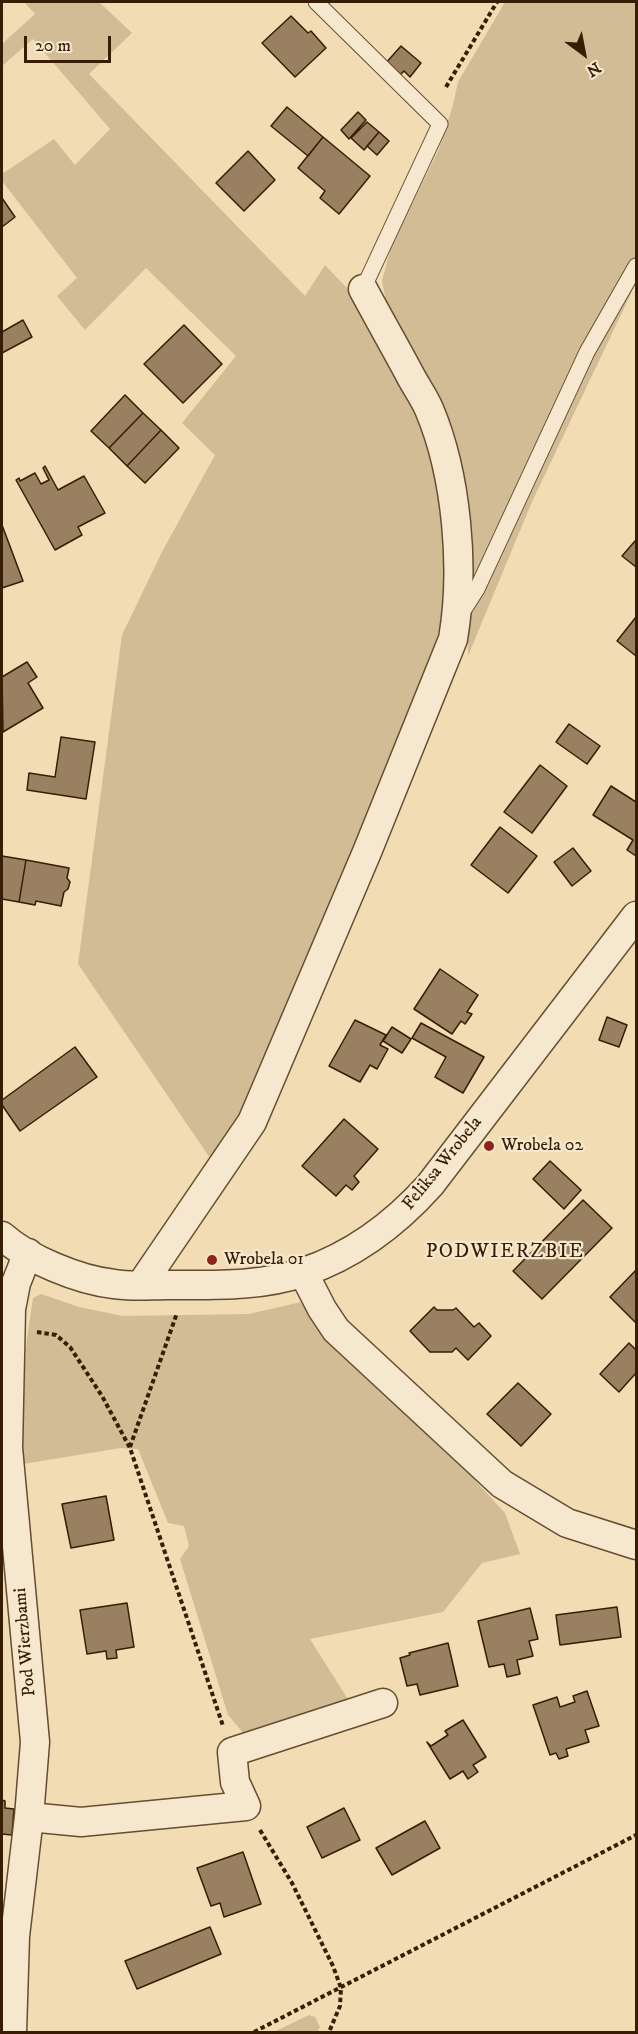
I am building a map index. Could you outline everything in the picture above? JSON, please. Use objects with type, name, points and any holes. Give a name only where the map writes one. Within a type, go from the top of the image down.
[{"type":"street","points":[[141,1285],[252,1122],[453,639],[458,609],[459,550],[450,486],[441,445],[429,408],[363,289]]},
{"type":"street","name":"Feliksa Wrobela","points":[[2,1236],[53,1266],[83,1277],[114,1284],[246,1284],[303,1272],[351,1252],[395,1221],[430,1185],[636,916]]},
{"type":"street","name":"Pod Wierzbami","points":[[12,2032],[15,1936],[35,1742],[8,1448],[11,1309],[16,1283],[28,1253]]},
{"type":"street","points":[[303,1272],[336,1330],[502,1484],[567,1522],[636,1545]]},
{"type":"street","points":[[29,1817],[81,1822],[246,1806],[235,1782],[232,1752],[383,1702]]},
{"type":"lane","points":[[316,2],[441,124],[363,289]]},
{"type":"lane","points":[[458,609],[465,608],[477,589],[587,352],[636,266]]},
{"type":"path","points":[[446,87],[497,2]]},
{"type":"path","points":[[130,1448],[178,1310]]},
{"type":"path","points":[[10,1332],[42,1332],[56,1335],[70,1347],[102,1396],[130,1448],[232,1752]]},
{"type":"path","points":[[246,1806],[292,1883],[333,1966],[341,1988],[340,2006],[329,2032]]},
{"type":"path","points":[[254,2032],[636,1835]]},
{"type":"shaded area","points":[[24,2],[99,2],[132,33],[89,74],[305,296],[325,265],[346,287],[366,314],[409,387],[439,473],[452,546],[437,652],[366,839],[227,1144],[210,1158],[78,964],[122,635],[162,552],[215,455],[182,423],[236,356],[146,268],[85,330],[57,296],[77,278],[2,181],[2,174],[54,139],[75,165],[110,129],[33,39],[2,66],[2,44],[35,14]]},
{"type":"shaded area","points":[[505,2],[636,2],[636,283],[531,504],[468,656],[468,539],[389,316],[382,281],[391,247],[439,149],[458,82]]},
{"type":"shaded area","points":[[41,1294],[79,1307],[123,1316],[249,1314],[301,1302],[315,1323],[442,1444],[505,1513],[520,1554],[482,1563],[443,1612],[310,1639],[349,1701],[245,1735],[228,1715],[180,1559],[189,1546],[184,1526],[168,1523],[138,1449],[121,1448],[23,1464],[20,1422],[27,1338],[33,1298]]},
{"type":"shaded area","points":[[309,2015],[315,2017],[320,2027],[317,2032],[274,2032]]},
{"type":"building","points":[[291,16],[308,33],[311,31],[326,48],[295,77],[262,43]]},
{"type":"building","points":[[401,46],[421,63],[410,77],[404,71],[399,76],[385,64]]},
{"type":"building","points":[[287,107],[323,137],[308,156],[271,126]]},
{"type":"building","points":[[358,112],[366,120],[349,139],[341,130]]},
{"type":"building","points":[[367,122],[379,132],[364,150],[351,138]]},
{"type":"building","points":[[379,132],[389,141],[377,155],[367,146]]},
{"type":"building","points":[[323,137],[370,176],[339,214],[320,198],[325,191],[298,168]]},
{"type":"building","points":[[248,151],[275,180],[244,211],[216,183]]},
{"type":"building","points":[[2,198],[15,217],[2,227]]},
{"type":"building","points":[[23,320],[32,337],[2,353],[2,332]]},
{"type":"building","points":[[184,325],[222,364],[183,403],[144,364]]},
{"type":"building","points":[[125,395],[143,413],[109,448],[91,431]]},
{"type":"building","points":[[143,413],[161,430],[127,466],[109,448]]},
{"type":"building","points":[[161,430],[179,448],[145,483],[127,466]]},
{"type":"building","points":[[45,466],[58,490],[84,476],[105,513],[78,527],[82,535],[55,550],[16,480],[19,478],[20,481],[35,473],[41,484],[49,480],[43,468]]},
{"type":"building","points":[[2,525],[23,581],[2,588]]},
{"type":"building","points":[[635,541],[636,543],[636,567],[622,556]]},
{"type":"building","points":[[636,617],[636,656],[617,641]]},
{"type":"building","points":[[27,662],[37,677],[28,683],[43,708],[3,732],[2,677]]},
{"type":"building","points":[[569,724],[600,746],[587,764],[556,742]]},
{"type":"building","points":[[61,737],[95,742],[86,799],[27,790],[29,773],[55,777]]},
{"type":"building","points":[[540,765],[567,786],[532,833],[504,812]]},
{"type":"building","points":[[611,786],[636,802],[636,856],[627,850],[633,840],[593,815]]},
{"type":"building","points":[[500,827],[537,856],[508,893],[471,865]]},
{"type":"building","points":[[573,848],[591,871],[572,886],[554,862]]},
{"type":"building","points":[[2,856],[26,860],[19,902],[2,899]]},
{"type":"building","points":[[26,860],[69,868],[67,878],[70,882],[68,889],[64,892],[61,906],[36,901],[35,905],[19,902]]},
{"type":"building","points":[[440,969],[478,995],[467,1012],[472,1014],[465,1024],[461,1021],[452,1034],[414,1009]]},
{"type":"building","points":[[607,1017],[627,1025],[619,1047],[599,1040]]},
{"type":"building","points":[[355,1020],[386,1035],[380,1045],[388,1049],[377,1069],[370,1065],[360,1082],[329,1066]]},
{"type":"building","points":[[421,1023],[484,1057],[463,1093],[435,1077],[446,1057],[412,1038]]},
{"type":"building","points":[[392,1027],[411,1039],[402,1053],[383,1041]]},
{"type":"building","points":[[75,1047],[97,1077],[20,1131],[2,1105],[2,1100]]},
{"type":"building","points":[[344,1119],[378,1149],[354,1176],[359,1182],[352,1190],[346,1185],[336,1196],[302,1166]]},
{"type":"building","points":[[550,1161],[581,1190],[564,1209],[533,1179]]},
{"type":"building","points":[[583,1200],[612,1228],[542,1299],[513,1271]]},
{"type":"building","points":[[636,1270],[636,1323],[610,1297]]},
{"type":"building","points":[[434,1307],[437,1310],[456,1308],[474,1327],[479,1323],[491,1336],[468,1360],[456,1348],[452,1352],[430,1352],[410,1331]]},
{"type":"building","points":[[629,1343],[636,1350],[636,1373],[619,1392],[600,1374]]},
{"type":"building","points":[[518,1383],[551,1414],[521,1446],[487,1414]]},
{"type":"building","points":[[106,1496],[114,1540],[71,1548],[62,1504]]},
{"type":"building","points":[[127,1603],[134,1647],[116,1650],[117,1658],[107,1659],[106,1651],[87,1654],[80,1610]]},
{"type":"building","points":[[617,1607],[621,1637],[560,1645],[556,1615]]},
{"type":"building","points":[[530,1608],[538,1639],[529,1641],[533,1656],[517,1660],[520,1674],[507,1677],[504,1664],[489,1667],[478,1621]]},
{"type":"building","points":[[448,1643],[458,1686],[420,1695],[417,1684],[407,1686],[400,1658],[410,1655],[409,1653]]},
{"type":"building","points":[[587,1691],[599,1726],[585,1730],[589,1742],[566,1749],[568,1756],[559,1759],[556,1753],[550,1755],[533,1705],[557,1697],[560,1707],[575,1702],[573,1696]]},
{"type":"building","points":[[463,1720],[486,1757],[473,1765],[478,1772],[468,1779],[463,1771],[450,1779],[427,1742],[431,1746],[448,1735],[445,1731]]},
{"type":"building","points":[[2,1800],[5,1801],[5,1808],[14,1809],[12,1835],[2,1834]]},
{"type":"building","points":[[344,1808],[360,1840],[322,1858],[307,1827]]},
{"type":"building","points":[[425,1821],[440,1848],[392,1875],[376,1848]]},
{"type":"building","points":[[243,1852],[261,1904],[224,1917],[220,1903],[211,1906],[197,1868]]},
{"type":"building","points":[[210,1927],[221,1954],[137,1989],[125,1961]]},
{"type":"place","name":"Wrobela 02","points":[[489,1146]]},
{"type":"place","name":"Wrobela 01","points":[[212,1260]]},
{"type":"district","name":"PODWIERZBIE","points":[[505,1253]]}]
